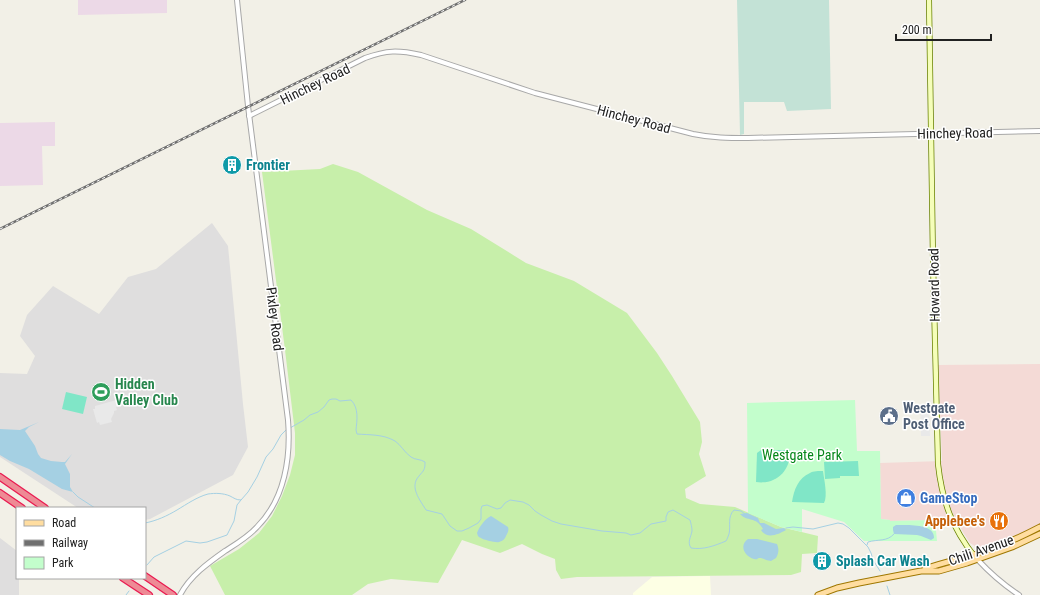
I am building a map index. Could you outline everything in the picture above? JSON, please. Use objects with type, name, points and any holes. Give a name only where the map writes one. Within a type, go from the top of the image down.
[{"type":"highway","points":[[0,476],[44,507]]},
{"type":"highway","points":[[0,494],[21,507]]},
{"type":"highway","points":[[146,577],[171,594]]},
{"type":"highway","points":[[125,579],[150,595]]},
{"type":"main road","name":"Howard Road","points":[[929,0],[936,408],[939,475],[944,498],[953,524],[966,545],[978,560]]},
{"type":"main road","name":"Chili Avenue","points":[[921,571],[938,564],[974,555],[1008,542],[1040,527]]},
{"type":"main road","name":"Chili Avenue","points":[[818,595],[837,588],[921,571],[939,570],[978,560],[1022,544],[1040,534]]},
{"type":"street","name":"Pixley Road","points":[[180,595],[188,583],[202,568],[250,534],[257,527],[271,509],[277,498],[288,460],[289,424],[249,116],[237,0]]},
{"type":"street","name":"Hinchey Road","points":[[249,116],[365,58],[388,51],[397,51],[421,55],[535,93],[710,138],[1040,131]]},
{"type":"street","points":[[978,560],[1000,582],[1019,595]]},
{"type":"shaded area","points":[[78,0],[167,0],[167,13],[78,15]]},
{"type":"shaded area","points":[[737,0],[829,0],[831,109],[787,111],[784,102],[744,102],[744,134],[740,135]]},
{"type":"shaded area","points":[[55,122],[55,146],[42,146],[43,185],[0,186],[0,123]]},
{"type":"shaded area","points":[[212,223],[228,246],[248,447],[233,475],[146,520],[146,507],[76,507],[0,457],[0,373],[27,374],[35,356],[20,336],[27,315],[53,286],[99,314],[128,277],[156,269]]},
{"type":"shaded area","points":[[1040,364],[1040,524],[996,543],[979,548],[970,543],[956,518],[946,520],[890,521],[881,519],[880,463],[942,461],[938,365]]},
{"type":"shaded area","points":[[120,399],[121,402],[119,407],[116,407],[117,410],[114,411],[111,419],[112,422],[100,425],[99,422],[97,423],[93,409],[95,409],[95,406]]},
{"type":"shaded area","points":[[920,404],[929,404],[930,436],[921,436]]},
{"type":"shaded area","points":[[0,538],[16,550],[16,579],[19,579],[19,595],[0,595]]},
{"type":"shaded area","points":[[710,576],[711,595],[633,595],[633,593],[652,577]]},
{"type":"green space","points":[[333,164],[358,172],[427,210],[471,229],[526,263],[574,281],[627,313],[657,353],[700,422],[702,442],[699,454],[706,476],[685,489],[686,498],[700,504],[735,507],[781,527],[818,536],[817,553],[802,554],[801,572],[791,575],[577,577],[561,579],[556,570],[555,559],[522,544],[500,553],[462,540],[438,583],[391,579],[368,584],[352,595],[225,595],[210,566],[239,549],[259,533],[272,516],[282,496],[290,475],[295,455],[295,433],[262,172],[320,169]]},
{"type":"green space","points":[[66,392],[87,397],[83,414],[62,409]]},
{"type":"green space","name":"Westgate Park","points":[[855,400],[857,451],[880,451],[881,519],[890,521],[935,520],[937,541],[864,541],[844,522],[802,509],[802,532],[781,527],[748,513],[747,403]]},
{"type":"green space","points":[[761,450],[790,450],[790,457],[785,470],[781,475],[770,481],[756,482],[757,453]]},
{"type":"green space","points":[[858,461],[859,476],[840,476],[840,478],[825,479],[824,462]]},
{"type":"green space","points":[[823,471],[826,492],[824,503],[792,502],[795,489],[802,478],[811,472]]},
{"type":"water","points":[[39,422],[29,427],[25,431],[41,458],[51,461],[65,462],[72,454],[65,464],[70,474],[70,487],[73,492],[62,489],[29,469],[0,455],[0,429],[20,430]]},
{"type":"water","points":[[747,513],[758,518],[760,523],[764,523],[776,529],[784,528],[786,530],[773,535],[766,535],[761,530],[763,529],[757,522],[740,514]]},
{"type":"water","points":[[491,516],[508,527],[506,537],[500,542],[479,537],[477,533],[481,526]]},
{"type":"water","points":[[896,525],[925,527],[933,533],[934,538],[931,540],[917,535],[894,534],[893,527]]},
{"type":"water","points":[[748,539],[757,539],[777,544],[778,554],[776,558],[771,561],[761,558],[751,558],[745,553],[743,547],[745,541]]},
{"type":"waterway","points":[[290,428],[310,415],[318,412],[329,400],[351,400],[354,403],[356,410],[357,434],[386,437],[395,441],[414,459],[425,462],[424,470],[416,480],[416,493],[426,510],[442,514],[450,526],[457,531],[462,531],[478,523],[481,519],[482,506],[487,505],[497,509],[501,508],[510,500],[523,502],[541,515],[561,524],[631,535],[640,533],[651,524],[666,521],[668,512],[673,510],[690,520],[692,531],[689,542],[691,548],[704,548],[726,541],[730,531],[730,519],[734,510],[741,511],[745,514]]},
{"type":"waterway","points":[[146,523],[165,516],[208,494],[225,494],[241,500],[257,477],[266,457],[287,429]]},
{"type":"waterway","points":[[73,492],[93,507]]},
{"type":"waterway","points":[[147,565],[154,557],[186,541],[200,543],[207,542],[227,535],[234,521],[237,505],[241,500]]},
{"type":"waterway","points":[[786,528],[793,527],[813,529],[838,523],[843,524],[868,547],[873,560],[880,571]]},
{"type":"waterway","points":[[867,545],[868,542],[885,539],[894,534]]},
{"type":"waterway","points":[[887,586],[890,595]]},
{"type":"waterway","points":[[126,595],[129,591]]},
{"type":"railway","points":[[0,229],[465,0]]},
{"type":"place","name":"Frontier","points":[[232,165]]},
{"type":"place","name":"Hidden Valley Club","points":[[101,392]]},
{"type":"place","name":"Westgate Post Office","points":[[889,416]]},
{"type":"place","name":"GameStop","points":[[906,498]]},
{"type":"place","name":"Applebee's","points":[[999,521]]},
{"type":"place","name":"Splash Car Wash","points":[[822,561]]}]
